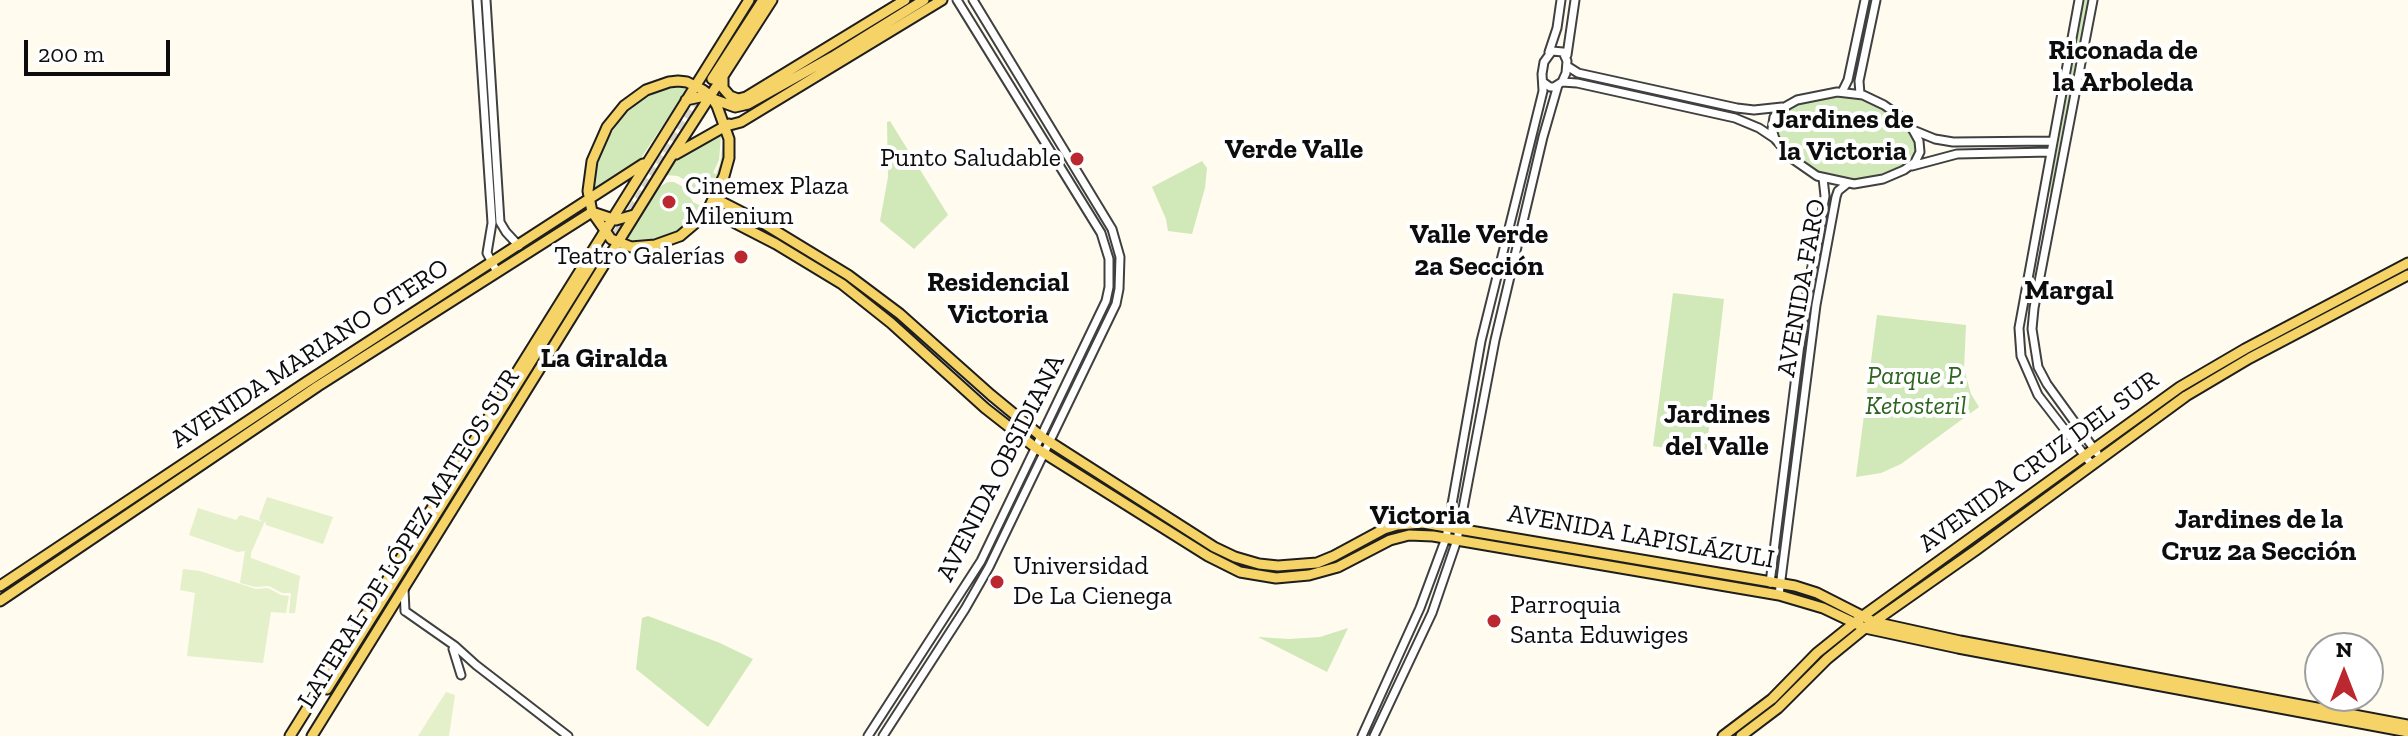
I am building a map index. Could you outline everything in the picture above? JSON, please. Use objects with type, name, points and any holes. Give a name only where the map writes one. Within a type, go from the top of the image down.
[{"type":"main road","name":"LATERAL DE LÓPEZ MATEOS SUR","points":[[312,736],[451,513],[602,253],[604,231],[686,100],[707,81],[749,0]]},
{"type":"main road","points":[[707,81],[658,84],[635,97],[607,127],[592,161],[588,179],[592,212],[611,239],[631,247],[648,247],[672,240],[712,211],[718,200],[729,148],[726,126],[707,81],[756,0]]},
{"type":"main road","points":[[707,81],[763,0]]},
{"type":"main road","name":"LATERAL DE LÓPEZ MATEOS SUR","points":[[707,81],[723,75],[772,0]]},
{"type":"main road","points":[[686,100],[711,96],[735,107],[748,104],[806,61],[905,0]]},
{"type":"main road","points":[[726,126],[741,122],[832,57],[924,0]]},
{"type":"main road","points":[[723,75],[723,88],[732,97],[742,98],[803,79],[942,0]]},
{"type":"main road","points":[[890,21],[910,20]]},
{"type":"main road","points":[[803,79],[806,61]]},
{"type":"main road","name":"LATERAL DE LÓPEZ MATEOS SUR","points":[[290,736],[332,676],[475,437],[602,253],[618,242],[711,96],[707,81]]},
{"type":"main road","points":[[669,160],[761,103],[766,91]]},
{"type":"main road","name":"AVENIDA MARIANO OTERO","points":[[0,601],[522,250],[646,162]]},
{"type":"main road","name":"AVENIDA LAPISLÁZULI","points":[[718,200],[761,222],[858,283],[900,314],[1046,440],[1214,547],[1259,564],[1288,566],[1317,563],[1397,525],[1423,523],[1773,590],[1823,608],[1865,628],[1958,648],[2408,732]]},
{"type":"main road","name":"AVENIDA LAPISLÁZULI","points":[[712,211],[776,244],[842,284],[891,323],[985,408],[1041,451],[1227,567],[1254,576],[1287,578],[1309,575],[1338,567],[1398,537],[1421,534],[1773,590]]},
{"type":"main road","name":"AVENIDA MARIANO OTERO","points":[[522,250],[592,212]]},
{"type":"main road","points":[[592,212],[611,220],[623,220],[635,214]]},
{"type":"main road","points":[[298,736],[332,676],[602,253]]},
{"type":"main road","points":[[306,736],[602,253]]},
{"type":"main road","name":"AVENIDA CRUZ DEL SUR","points":[[1723,736],[1772,699],[1817,653],[1863,616],[2180,387],[2408,263]]},
{"type":"main road","name":"AVENIDA MARIANO OTERO","points":[[0,586],[292,391],[494,268]]},
{"type":"main road","name":"AVENIDA CRUZ DEL SUR","points":[[1741,736],[1778,708],[1827,659],[1865,628],[2186,396],[2250,358],[2408,275]]},
{"type":"main road","points":[[475,437],[503,407]]},
{"type":"main road","points":[[451,513],[463,482]]},
{"type":"main road","points":[[399,573],[405,551]]},
{"type":"main road","name":"AVENIDA LAPISLÁZULI","points":[[1773,590],[1781,583],[1809,590],[1874,622],[1960,641],[2408,725]]},
{"type":"street","points":[[477,0],[492,223],[487,253],[494,268]]},
{"type":"street","points":[[486,0],[500,222],[522,250]]},
{"type":"street","name":"AVENIDA OBSIDIANA","points":[[883,736],[989,567],[1106,301],[1109,287],[1109,259],[1095,222],[957,0]]},
{"type":"street","name":"AVENIDA OBSIDIANA","points":[[973,0],[1105,216],[1120,257],[1116,304],[1046,440]]},
{"type":"street","points":[[1362,736],[1420,608],[1446,538],[1481,341],[1543,91],[1544,62],[1557,28],[1561,0]]},
{"type":"street","points":[[1374,736],[1432,613],[1457,540],[1495,340],[1543,137],[1567,62],[1575,0]]},
{"type":"street","points":[[1842,92],[1848,80],[1865,0]]},
{"type":"street","points":[[1860,94],[1859,81],[1876,0]]},
{"type":"street","points":[[2079,0],[2019,317],[2021,356],[2038,395],[2085,456],[2097,462]]},
{"type":"street","points":[[2093,0],[2032,329],[2038,367],[2095,449],[2097,462]]},
{"type":"street","points":[[1549,52],[1560,50],[1578,73],[1737,108],[1762,110],[1784,107],[1810,96],[1842,92],[1860,94],[1891,109],[1913,130],[1920,152],[1910,166]]},
{"type":"street","points":[[1543,82],[1550,87],[1560,83],[1577,83],[1735,118],[1759,128],[1775,139],[1794,160],[1823,178],[1848,183],[1876,181],[1910,166],[1957,154],[2050,152]]},
{"type":"street","points":[[1775,139],[1773,120],[1784,107]]},
{"type":"street","points":[[1913,130],[1953,142],[2052,141]]},
{"type":"street","name":"AVENIDA FARO","points":[[1773,590],[1805,304],[1825,196],[1823,178]]},
{"type":"street","name":"AVENIDA FARO","points":[[1781,583],[1816,305],[1836,197],[1848,183]]},
{"type":"street","points":[[2042,194],[2055,196]]},
{"type":"street","name":"AVENIDA OBSIDIANA","points":[[868,736],[981,561],[1041,451]]},
{"type":"street","points":[[404,589],[405,611]]},
{"type":"street","points":[[387,615],[405,611],[568,736]]},
{"type":"street","points":[[451,646],[461,675]]},
{"type":"green space","points":[[2082,0],[2090,0],[2053,193],[2045,191]]},
{"type":"green space","points":[[683,85],[691,90],[679,101],[641,158],[593,195],[593,182],[603,146],[621,119],[646,97]]},
{"type":"green space","points":[[1829,96],[1856,97],[1891,113],[1915,139],[1915,156],[1886,175],[1864,180],[1842,180],[1809,168],[1777,137],[1776,121],[1779,114],[1797,103]]},
{"type":"green space","points":[[890,121],[948,215],[914,249],[880,221],[888,177],[887,122]]},
{"type":"green space","points":[[721,136],[719,160],[713,173],[716,174],[720,164],[724,136],[724,168],[712,194],[700,196],[688,182],[678,176],[666,175],[671,165],[688,152]]},
{"type":"green space","points":[[1202,161],[1207,168],[1205,188],[1192,234],[1168,231],[1152,187]]},
{"type":"green space","points":[[668,182],[685,188],[693,202],[701,206],[698,213],[685,226],[662,240],[635,244],[626,241],[656,189]]},
{"type":"green space","points":[[1673,293],[1724,299],[1706,454],[1653,446]]},
{"type":"green space","name":"Parque P. Ketosteril","points":[[1877,315],[1966,325],[1964,369],[1971,394],[1979,407],[1901,464],[1881,473],[1856,477]]},
{"type":"green space","points":[[267,497],[333,517],[323,544],[266,525],[265,521],[251,553],[251,558],[300,576],[295,613],[289,613],[291,593],[282,593],[269,586],[240,583],[245,551],[238,552],[189,535],[198,508],[236,520],[240,515],[263,522],[259,519]]},
{"type":"green space","points":[[183,569],[200,571],[256,589],[268,588],[289,596],[286,613],[271,612],[263,663],[187,656],[195,593],[180,590]]},
{"type":"green space","points":[[648,616],[753,659],[708,727],[636,669],[642,618]]},
{"type":"green space","points":[[1348,628],[1327,672],[1258,637],[1320,637]]},
{"type":"green space","points":[[446,692],[455,695],[449,736],[418,736]]},
{"type":"tunnel","points":[[603,257],[712,79]]},
{"type":"place","name":"Punto Saludable","points":[[1077,159]]},
{"type":"place","name":"Cinemex Plaza Milenium","points":[[669,202]]},
{"type":"place","name":"Teatro Galerías","points":[[741,257]]},
{"type":"place","name":"Universidad De La Cienega","points":[[997,582]]},
{"type":"place","name":"Parroquia Santa Eduwiges","points":[[1494,621]]},
{"type":"district","name":"Riconada de la Arboleda","points":[[2123,67]]},
{"type":"district","name":"Jardines de la Victoria","points":[[1843,136]]},
{"type":"district","name":"Verde Valle","points":[[1294,150]]},
{"type":"district","name":"Valle Verde 2a Sección","points":[[1479,251]]},
{"type":"district","name":"Margal","points":[[2069,291]]},
{"type":"district","name":"Residencial Victoria","points":[[998,299]]},
{"type":"district","name":"La Giralda","points":[[604,359]]},
{"type":"district","name":"Jardines del Valle","points":[[1717,431]]},
{"type":"district","name":"Victoria","points":[[1420,516]]},
{"type":"district","name":"Jardines de la Cruz 2a Sección","points":[[2259,536]]}]
